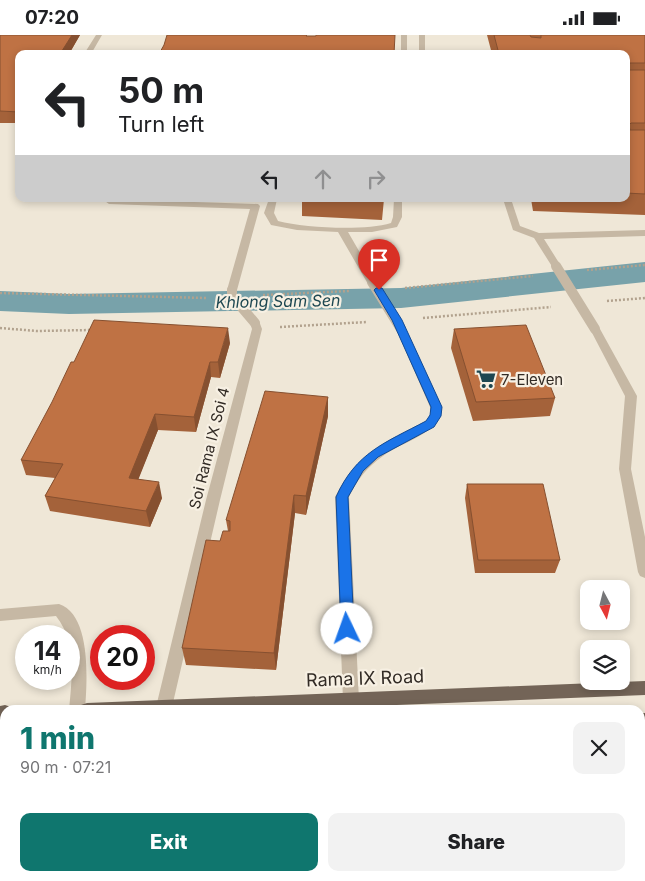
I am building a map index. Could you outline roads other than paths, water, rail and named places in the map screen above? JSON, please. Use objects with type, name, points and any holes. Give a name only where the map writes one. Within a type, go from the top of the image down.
[{"type":"main road","name":"Rama IX Road","points":[[217,705],[645,688]]},
{"type":"street","points":[[90,50],[99,35]]},
{"type":"street","points":[[404,35],[404,50]]},
{"type":"street","points":[[422,35],[422,50]]},
{"type":"street","name":"Soi Rama IX Soi 4","points":[[138,202],[255,206],[232,296],[255,323],[256,329],[164,705]]},
{"type":"street","points":[[272,202],[269,213],[274,223],[285,226],[341,229],[384,228],[394,225],[397,221],[398,202]]},
{"type":"street","points":[[508,202],[516,228],[538,236],[645,233]]},
{"type":"street","points":[[341,229],[401,329],[436,407],[436,416],[430,424],[374,454],[359,468],[342,497],[351,700]]},
{"type":"street","points":[[538,236],[595,329],[631,396],[625,469],[645,572]]},
{"type":"street","points":[[0,615],[59,610],[68,619],[74,631],[78,650],[77,705]]},
{"type":"waterway","name":"Khlong Sam Sen","points":[[0,301],[69,304],[401,298],[645,272]]},
{"type":"place","name":"7-Eleven","points":[[486,379]]}]
